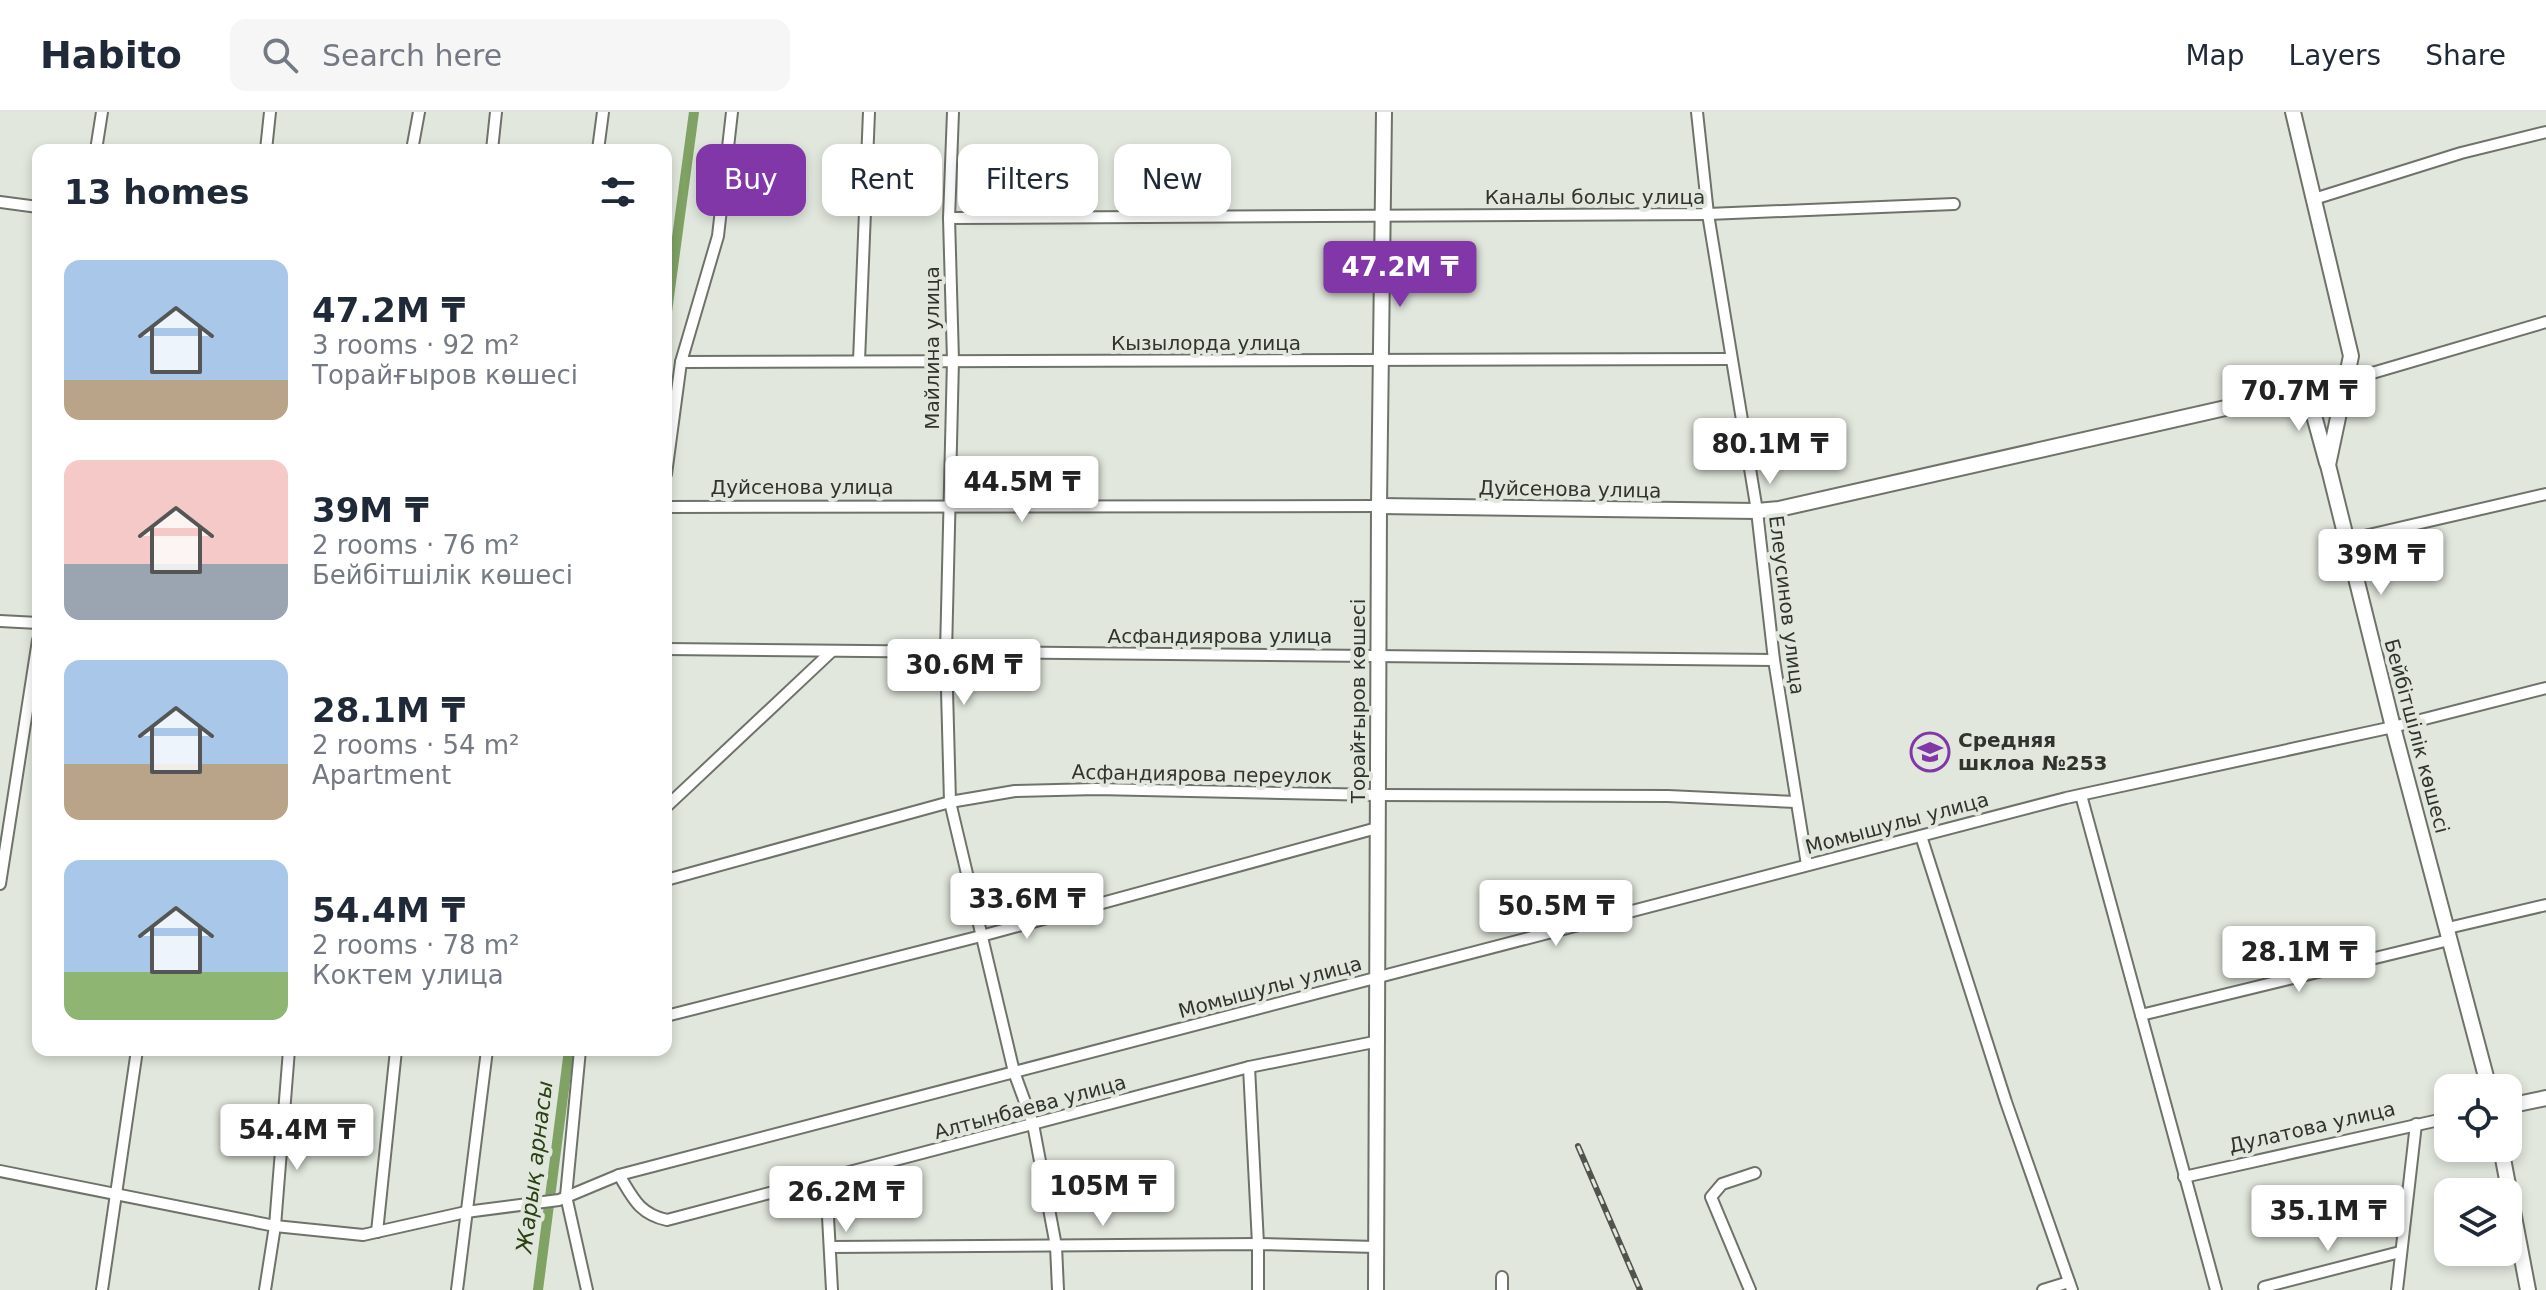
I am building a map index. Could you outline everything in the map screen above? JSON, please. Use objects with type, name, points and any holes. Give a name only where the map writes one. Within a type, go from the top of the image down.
[{"type":"street","points":[[97,144],[102,112]]},
{"type":"street","points":[[267,144],[270,112]]},
{"type":"street","points":[[413,144],[419,112]]},
{"type":"street","points":[[493,144],[496,112]]},
{"type":"street","points":[[599,144],[603,112]]},
{"type":"street","points":[[672,429],[681,362],[718,236],[732,112]]},
{"type":"street","points":[[859,361],[869,112]]},
{"type":"street","name":"Майлина улица","points":[[953,112],[949,218],[953,360],[946,653],[950,802],[1014,1072],[1033,1124],[1056,1246],[1058,1290]]},
{"type":"street","name":"Торайғыров көшесі","points":[[1376,1290],[1384,112]]},
{"type":"street","name":"Елеусинов улица","points":[[1697,112],[1708,214],[1757,511],[1774,660],[1807,865]]},
{"type":"street","name":"Бейбітшілік көшесі","points":[[2293,112],[2351,356],[2328,465],[2393,727],[2485,1074]]},
{"type":"street","points":[[2314,199],[2461,153],[2546,132]]},
{"type":"street","points":[[0,202],[32,206]]},
{"type":"street","name":"Каналы болыс улица","points":[[949,218],[1708,214],[1954,204]]},
{"type":"street","name":"Дуйсенова улица","points":[[672,507],[1779,509],[2345,381],[2546,322]]},
{"type":"street","name":"Кызылорда улица","points":[[681,362],[1730,359]]},
{"type":"street","points":[[2307,390],[2328,465]]},
{"type":"street","points":[[2347,540],[2546,494]]},
{"type":"street","points":[[0,621],[32,623]]},
{"type":"street","name":"Асфандиярова улица","points":[[672,649],[1774,660]]},
{"type":"street","points":[[672,801],[832,651]]},
{"type":"street","points":[[0,884],[32,679]]},
{"type":"street","name":"Момышулы улица","points":[[0,1171],[275,1226],[363,1235],[466,1212],[538,1203],[563,1198],[619,1175],[1807,865],[2081,795],[2393,727],[2546,688]]},
{"type":"street","name":"Асфандиярова переулок","points":[[672,878],[950,802],[1015,791],[1096,789],[1378,795],[1668,796],[1796,802]]},
{"type":"street","points":[[2081,795],[2216,1290]]},
{"type":"street","points":[[672,1014],[981,936],[1377,828]]},
{"type":"street","points":[[1921,836],[2006,1102],[2070,1286],[2043,1290]]},
{"type":"street","points":[[2141,1015],[2546,905]]},
{"type":"street","name":"Алтынбаева улица","points":[[619,1175],[649,1216],[667,1220],[1249,1067],[1379,1041]]},
{"type":"street","points":[[102,1290],[136,1056]]},
{"type":"street","points":[[265,1290],[275,1226],[289,1056]]},
{"type":"street","points":[[377,1232],[395,1056]]},
{"type":"street","points":[[457,1290],[486,1056]]},
{"type":"street","points":[[579,1056],[563,1198],[587,1290]]},
{"type":"street","points":[[1249,1067],[1258,1290]]},
{"type":"street","points":[[2522,1103],[2546,1098]]},
{"type":"street","name":"Дулатова улица","points":[[2184,1177],[2434,1121]]},
{"type":"street","points":[[2397,1290],[2416,1124]]},
{"type":"street","points":[[2504,1162],[2528,1290]]},
{"type":"street","points":[[1750,1290],[1711,1197],[1722,1184],[1755,1173]]},
{"type":"street","points":[[826,1180],[832,1290]]},
{"type":"street","points":[[830,1247],[1258,1244],[1376,1247]]},
{"type":"street","points":[[2264,1287],[2400,1252]]},
{"type":"street","points":[[1502,1277],[1502,1290]]},
{"type":"waterway","name":"Жарық арнасы","points":[[672,275],[694,112]]},
{"type":"waterway","name":"Жарық арнасы","points":[[538,1290],[568,1056]]},
{"type":"railway","points":[[1578,1146],[1640,1290]]},
{"type":"place","name":"Средняя шклоа №253","points":[[1930,752]]}]
